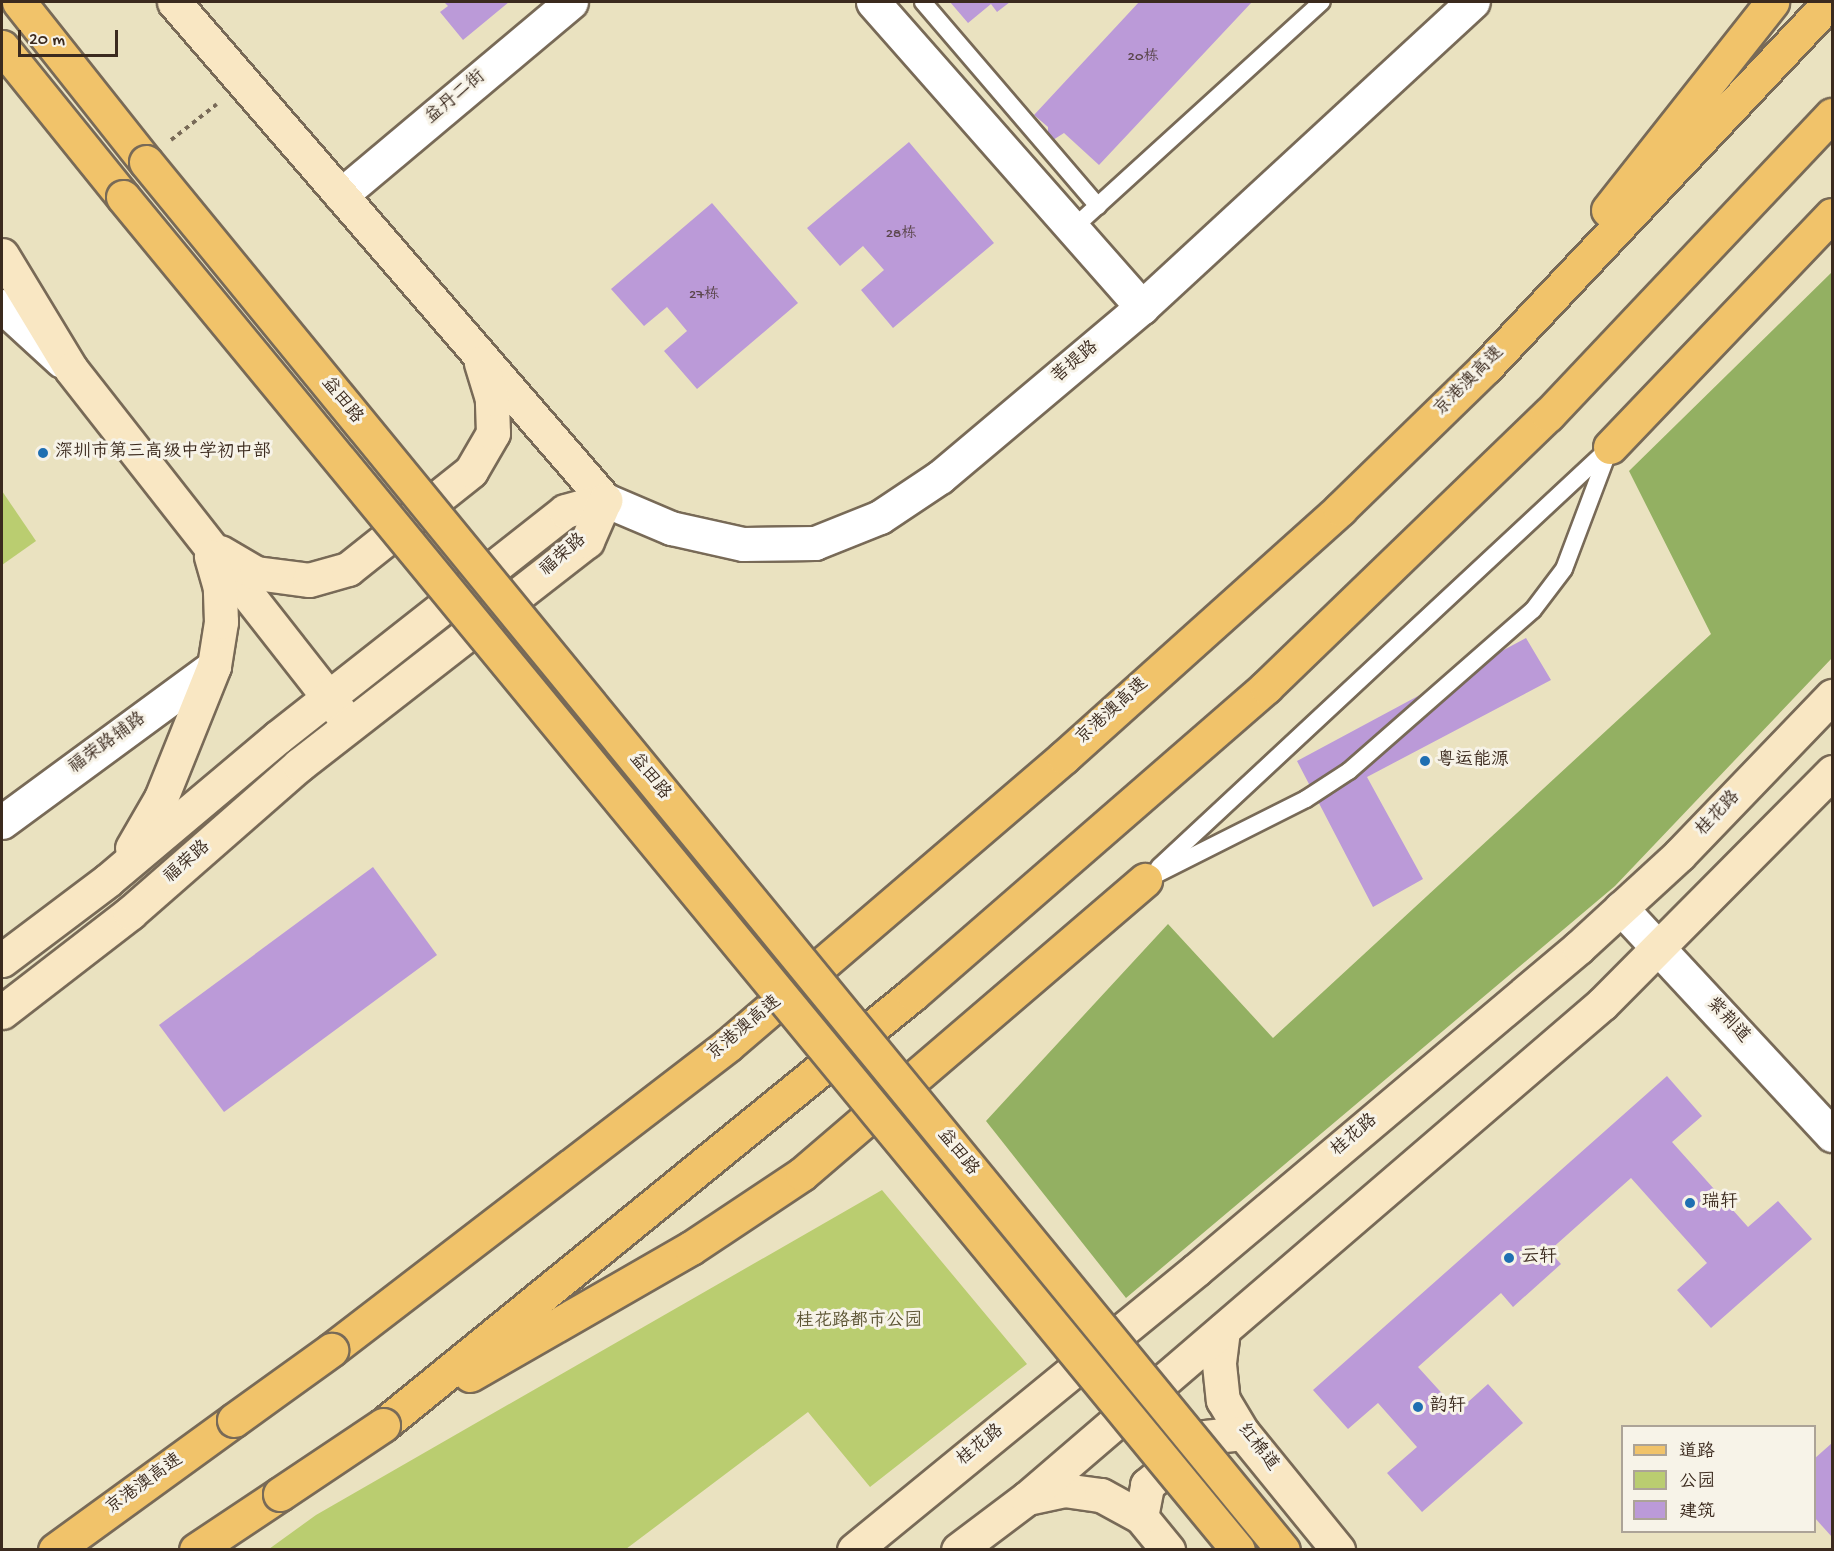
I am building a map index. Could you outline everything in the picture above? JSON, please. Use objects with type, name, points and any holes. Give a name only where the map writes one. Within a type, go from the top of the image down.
[{"type":"main road","name":"益田路","points":[[19,2],[156,153],[1282,1550]]},
{"type":"main road","points":[[174,2],[605,500]]},
{"type":"main road","points":[[1486,367],[1772,2]]},
{"type":"main road","name":"京港澳高速","points":[[56,1550],[331,1350],[728,1045],[1064,757],[1340,509],[1486,367],[1830,2]]},
{"type":"main road","name":"益田路","points":[[2,48],[1238,1550]]},
{"type":"main road","points":[[383,1425],[913,994],[1266,687],[1548,415],[1833,115]]},
{"type":"main road","points":[[1610,447],[1833,215]]},
{"type":"main road","points":[[2,255],[71,369],[351,725]]},
{"type":"main road","points":[[208,545],[256,573],[309,580],[348,569],[471,471],[493,433],[492,399],[479,355]]},
{"type":"main road","name":"福荣路","points":[[2,960],[108,880],[328,698],[565,511],[605,500]]},
{"type":"main road","name":"福荣路","points":[[2,1012],[130,913],[299,765],[587,541],[605,500]]},
{"type":"main road","points":[[108,880],[141,836],[161,798],[214,666],[221,622],[220,588],[208,545]]},
{"type":"main road","name":"桂花路","points":[[854,1550],[1196,1270],[1621,908],[1679,855],[1833,696]]},
{"type":"main road","points":[[958,1550],[1027,1498],[1602,1004],[1833,772]]},
{"type":"main road","points":[[196,1550],[383,1425],[691,1248],[802,1173],[1145,880]]},
{"type":"main road","name":"红棉道","points":[[1223,1330],[1219,1364],[1223,1400],[1243,1433],[1338,1550]]},
{"type":"main road","points":[[1141,1517],[1146,1485],[1205,1437],[1243,1433]]},
{"type":"main road","points":[[1027,1498],[1064,1490],[1101,1495],[1141,1517],[1168,1550]]},
{"type":"street","name":"益丹二街","points":[[341,195],[571,2]]},
{"type":"street","points":[[873,2],[1071,230],[1142,307]]},
{"type":"street","name":"菩提路","points":[[605,500],[671,528],[743,544],[815,543],[880,517],[940,477],[1142,307],[1473,2]]},
{"type":"street","points":[[2,306],[71,369]]},
{"type":"street","name":"福荣路辅路","points":[[2,822],[214,666]]},
{"type":"street","name":"紫荆道","points":[[1621,908],[1833,1135]]},
{"type":"lane","points":[[923,2],[1098,206]]},
{"type":"lane","points":[[1071,230],[1322,2]]},
{"type":"lane","points":[[1145,880],[1610,447]]},
{"type":"lane","points":[[1145,880],[1306,799],[1349,771],[1533,610],[1564,569],[1610,447]]},
{"type":"path","points":[[156,153],[244,82]]},
{"type":"green space","points":[[1832,272],[1832,658],[1615,886],[1126,1298],[986,1121],[1168,924],[1273,1038],[1711,634],[1629,471]]},
{"type":"green space","points":[[2,491],[36,541],[2,565]]},
{"type":"green space","name":"桂花路都市公园","points":[[882,1190],[1027,1364],[870,1487],[808,1412],[626,1549],[269,1549],[316,1515]]},
{"type":"building","points":[[444,2],[509,2],[463,40],[440,12],[448,6]]},
{"type":"building","points":[[950,2],[1010,2],[997,12],[991,4],[968,23]]},
{"type":"building","points":[[1139,2],[1252,2],[1099,165],[1064,133],[1053,140],[1048,138],[1048,127],[1034,115]]},
{"type":"building","points":[[909,142],[994,243],[893,328],[861,290],[884,270],[863,246],[840,266],[807,228]]},
{"type":"building","points":[[712,203],[798,303],[697,389],[664,351],[687,331],[667,307],[644,326],[611,289]]},
{"type":"building","points":[[1526,638],[1551,680],[1367,777],[1423,879],[1373,907],[1297,761]]},
{"type":"building","points":[[373,867],[437,955],[224,1112],[159,1025]]},
{"type":"building","points":[[1667,1076],[1702,1116],[1672,1142],[1748,1227],[1778,1201],[1812,1239],[1711,1328],[1677,1290],[1707,1263],[1631,1178],[1549,1251],[1561,1264],[1513,1307],[1501,1293],[1418,1367],[1458,1411],[1488,1384],[1523,1423],[1422,1512],[1387,1473],[1417,1447],[1378,1403],[1348,1429],[1313,1390]]},
{"type":"building","points":[[1832,1443],[1832,1537],[1816,1519],[1816,1457]]},
{"type":"place","name":"深圳市第三高级中学初中部","points":[[43,453]]},
{"type":"place","name":"粤运能源","points":[[1425,761]]},
{"type":"place","name":"瑞轩","points":[[1690,1203]]},
{"type":"place","name":"云轩","points":[[1509,1258]]},
{"type":"place","name":"韵轩","points":[[1418,1407]]}]
